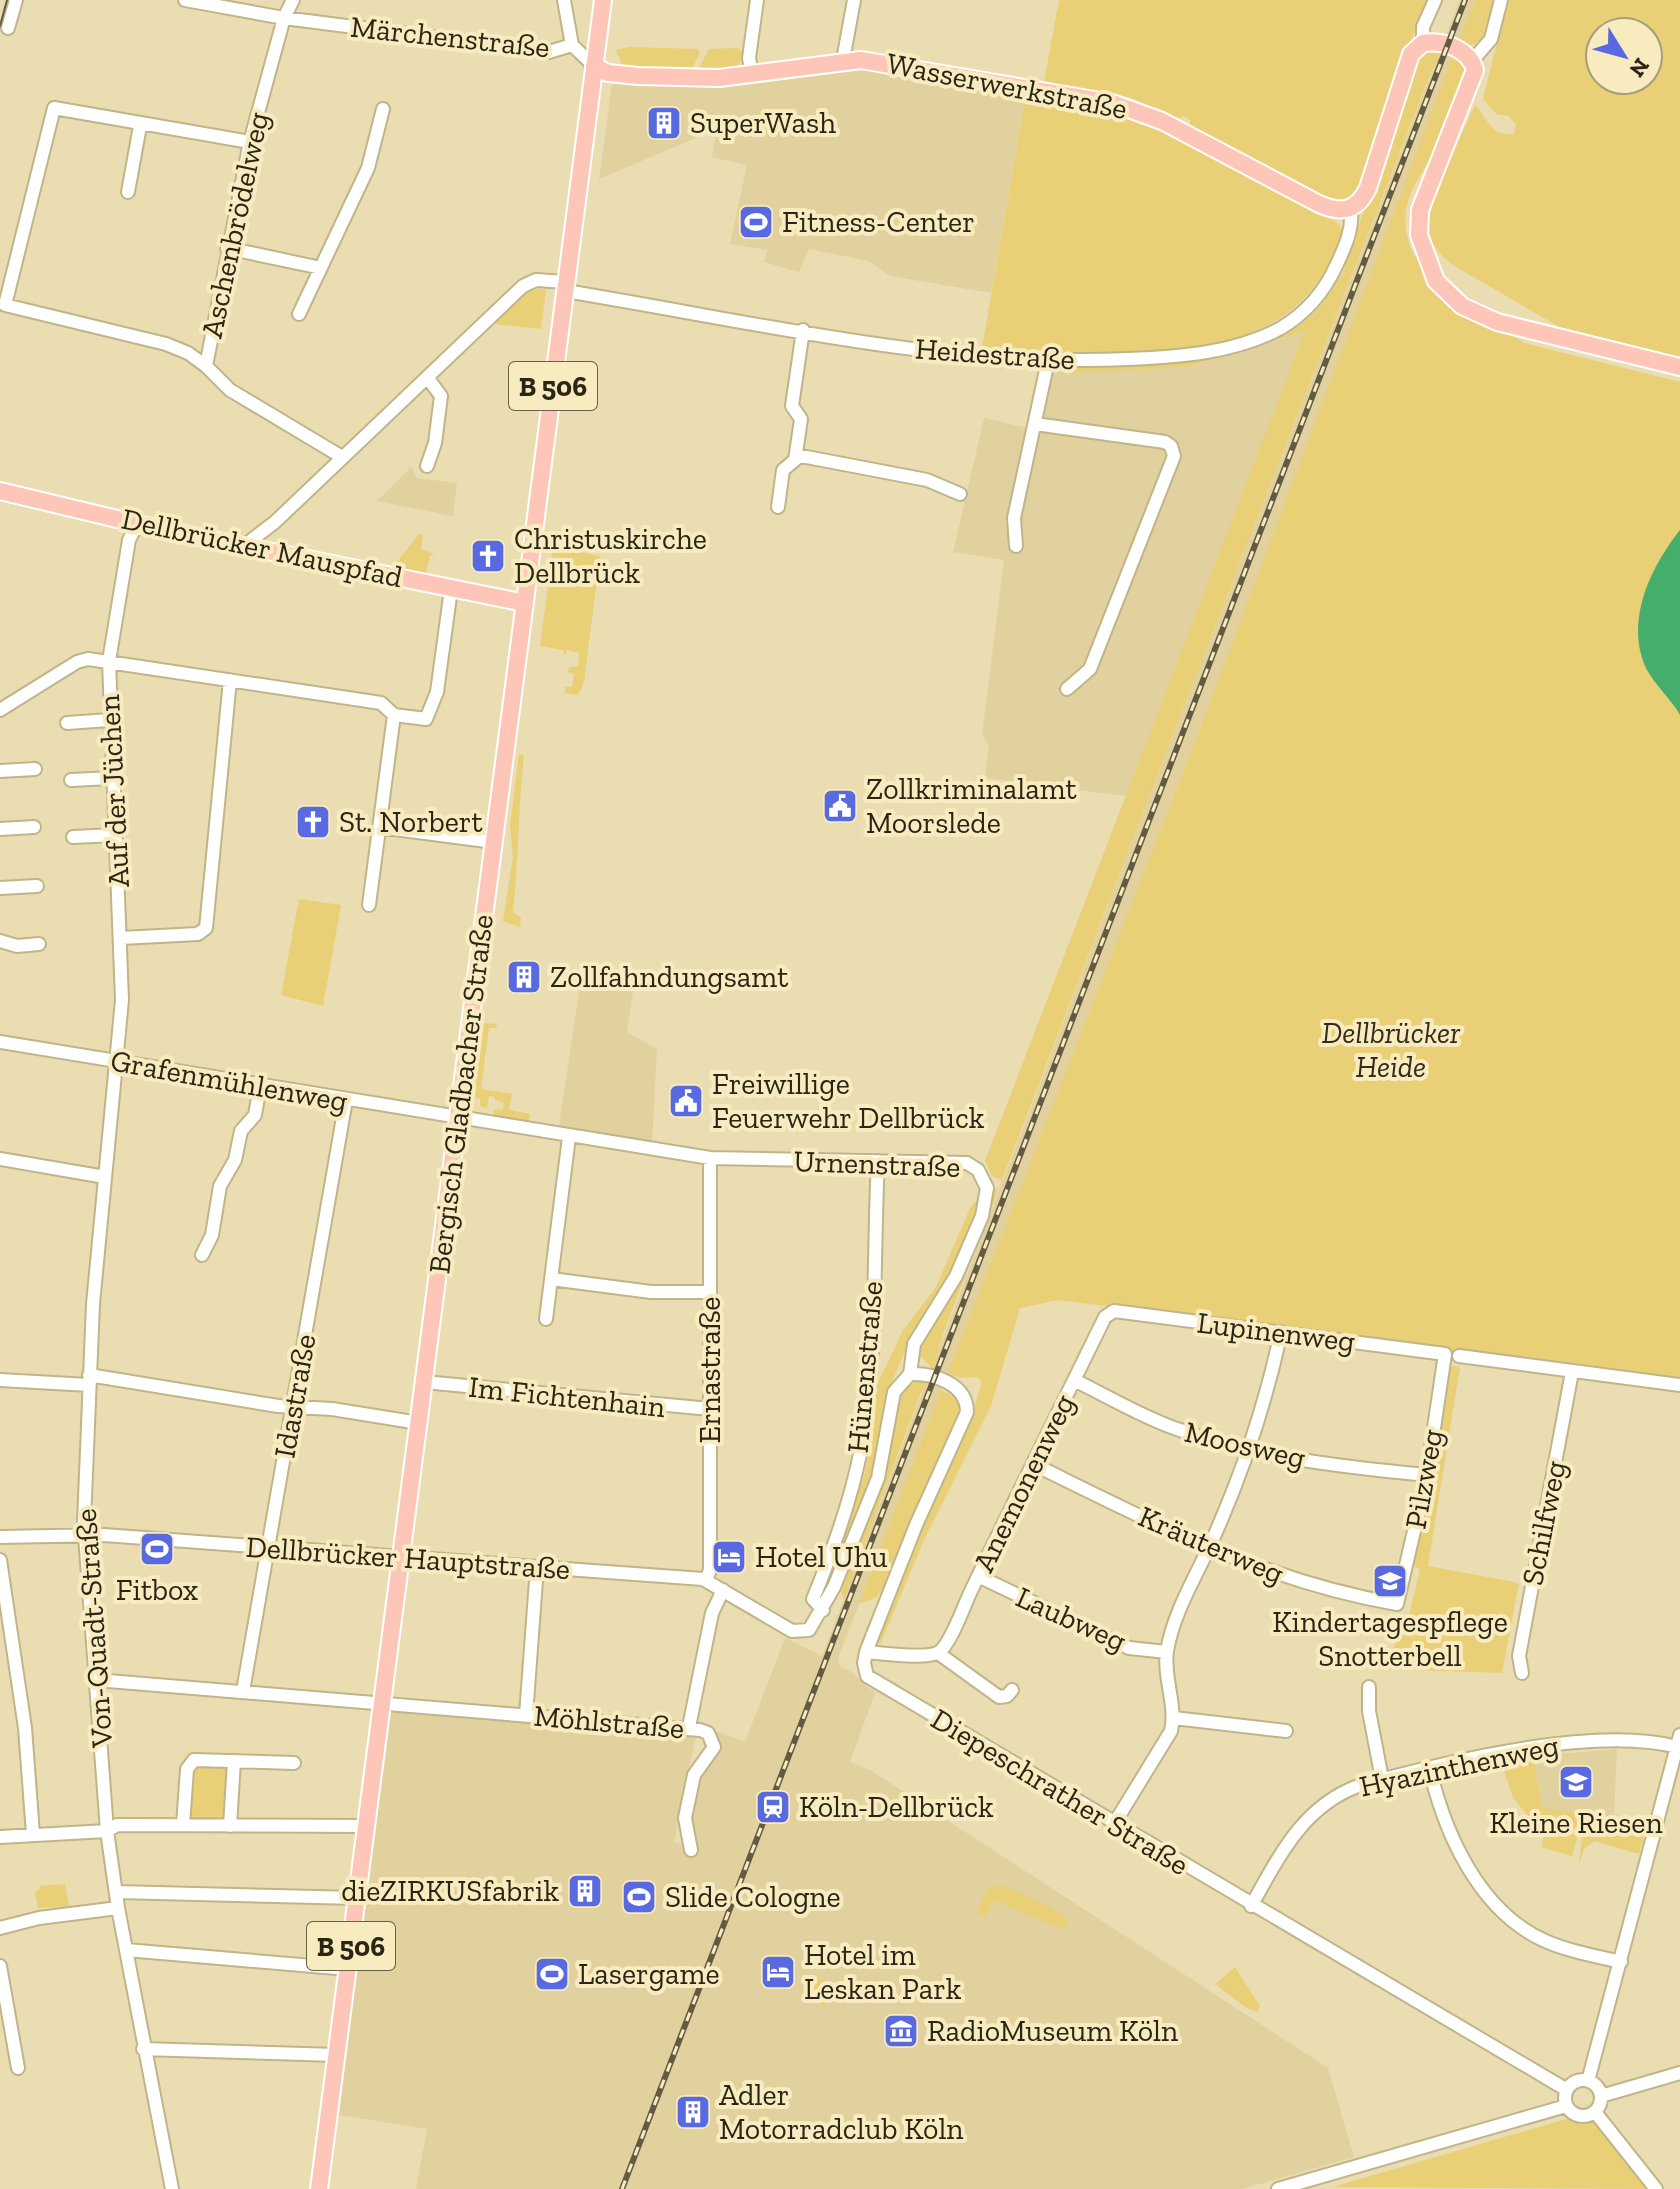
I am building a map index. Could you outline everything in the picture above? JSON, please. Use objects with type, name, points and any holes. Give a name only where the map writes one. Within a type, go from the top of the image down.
[{"type":"main road","name":"Bergisch Gladbacher Straße","points":[[319,2189],[603,0]]},
{"type":"main road","points":[[1351,209],[1361,202],[1368,188],[1409,58],[1423,43],[1443,44],[1472,61],[1474,80],[1430,183],[1419,218],[1421,245],[1436,281],[1462,306],[1497,322],[1680,367]]},
{"type":"main road","name":"Wasserwerkstraße","points":[[594,66],[608,73],[638,76],[752,74],[843,60],[881,62],[1125,106],[1162,121],[1319,204],[1336,210],[1351,209]]},
{"type":"main road","name":"Dellbrücker Mauspfad","points":[[0,491],[137,524],[525,603]]},
{"type":"street","points":[[8,28],[16,0]]},
{"type":"street","name":"Märchenstraße","points":[[185,0],[284,18],[549,52],[572,45]]},
{"type":"street","name":"Aschenbrödelweg","points":[[293,0],[284,18],[250,142],[206,366],[230,390],[342,457]]},
{"type":"street","points":[[564,0],[572,45],[594,66]]},
{"type":"street","points":[[752,74],[749,58],[757,0]]},
{"type":"street","points":[[843,60],[854,0]]},
{"type":"street","points":[[1423,43],[1423,27],[1435,0]]},
{"type":"street","points":[[1472,61],[1491,39],[1501,0]]},
{"type":"street","points":[[206,366],[188,353],[166,344],[5,305],[54,108],[140,126],[250,142]]},
{"type":"street","points":[[299,314],[368,168],[383,109]]},
{"type":"street","points":[[128,192],[140,126]]},
{"type":"street","name":"Heidestraße","points":[[248,547],[255,536],[275,522],[529,282],[542,279],[803,330],[946,354],[1048,361],[1197,353],[1241,344],[1282,327],[1314,302],[1328,282],[1351,232],[1351,209]]},
{"type":"street","points":[[227,248],[321,268]]},
{"type":"street","points":[[778,507],[783,470],[796,455],[801,419],[792,406],[803,330]]},
{"type":"street","points":[[1016,546],[1014,518],[1048,361]]},
{"type":"street","points":[[427,377],[441,396],[435,443],[427,466]]},
{"type":"street","points":[[1035,424],[1165,442],[1171,446],[1174,456],[1090,669],[1067,689]]},
{"type":"street","points":[[796,455],[927,480],[960,494]]},
{"type":"street","points":[[267,551],[275,522]]},
{"type":"street","name":"Auf der Jüchen","points":[[116,1061],[122,1008],[121,938],[109,720],[109,661],[129,540],[137,524]]},
{"type":"street","points":[[0,710],[77,662],[109,661],[381,703],[394,715],[426,719],[436,699],[451,589]]},
{"type":"street","points":[[121,938],[198,934],[206,928],[230,680]]},
{"type":"street","points":[[369,905],[394,715]]},
{"type":"street","points":[[67,723],[109,720]]},
{"type":"street","points":[[0,771],[35,769]]},
{"type":"street","points":[[71,780],[112,778]]},
{"type":"street","points":[[0,829],[34,827]]},
{"type":"street","points":[[379,827],[494,842]]},
{"type":"street","points":[[73,837],[115,835]]},
{"type":"street","points":[[0,888],[37,886]]},
{"type":"street","points":[[0,941],[17,946],[39,944]]},
{"type":"street","name":"Grafenmühlenweg","points":[[0,1042],[458,1119]]},
{"type":"street","name":"Von-Quadt-Straße","points":[[116,1061],[89,1380],[85,1535],[107,1831],[143,2049],[172,2189]]},
{"type":"street","points":[[202,1255],[212,1235],[220,1186],[235,1160],[241,1131],[255,1115],[260,1086]]},
{"type":"street","name":"Idastraße","points":[[243,1691],[346,1100]]},
{"type":"street","name":"Urnenstraße","points":[[458,1119],[710,1158],[967,1163],[978,1170],[987,1188],[982,1216],[966,1255],[914,1344],[910,1374],[894,1392],[878,1478],[823,1610],[812,1626],[801,1632]]},
{"type":"street","points":[[546,1319],[569,1137]]},
{"type":"street","name":"Ernastraße","points":[[706,1580],[710,1570],[710,1158]]},
{"type":"street","points":[[0,1159],[105,1177]]},
{"type":"street","name":"Hünenstraße","points":[[823,1610],[813,1599],[833,1549],[860,1456],[866,1417],[878,1161]]},
{"type":"street","points":[[551,1279],[651,1292],[709,1292]]},
{"type":"street","name":"Lupinenweg","points":[[1109,1313],[1114,1311],[1445,1354]]},
{"type":"street","name":"Anemonenweg","points":[[938,1653],[945,1646],[1109,1313]]},
{"type":"street","points":[[1114,1824],[1161,1751],[1174,1718],[1168,1688],[1167,1652],[1186,1597],[1251,1450],[1281,1332]]},
{"type":"street","name":"Pilzweg","points":[[1397,1604],[1427,1475],[1445,1354]]},
{"type":"street","points":[[1459,1356],[1680,1385]]},
{"type":"street","name":"Schilfweg","points":[[1522,1673],[1519,1656],[1572,1372]]},
{"type":"street","points":[[910,1374],[930,1376],[955,1386],[967,1402],[967,1412],[916,1525],[866,1652],[938,1653],[999,1697],[1007,1696],[1012,1690]]},
{"type":"street","points":[[0,1380],[89,1380],[293,1407],[332,1409],[419,1423]]},
{"type":"street","name":"Moosweg","points":[[1074,1380],[1170,1427],[1251,1450],[1343,1467],[1427,1475]]},
{"type":"street","name":"Im Fichtenhain","points":[[424,1382],[710,1409]]},
{"type":"street","name":"Kräuterweg","points":[[1033,1464],[1208,1549],[1310,1585],[1397,1604]]},
{"type":"street","name":"Dellbrücker Hauptstraße","points":[[0,1537],[85,1535],[706,1580],[781,1625],[801,1632]]},
{"type":"street","points":[[0,1560],[25,1728],[33,1834]]},
{"type":"street","points":[[526,1715],[537,1567]]},
{"type":"street","name":"Laubweg","points":[[978,1576],[1129,1648],[1167,1652]]},
{"type":"street","points":[[689,1727],[712,1613],[723,1590]]},
{"type":"street","name":"Diepeschrather Straße","points":[[866,1652],[865,1671],[872,1681],[1567,2090]]},
{"type":"street","name":"Möhlstraße","points":[[96,1680],[689,1727],[708,1733],[714,1747],[694,1775],[685,1818],[691,1850]]},
{"type":"street","points":[[1369,1687],[1369,1711],[1382,1779]]},
{"type":"street","points":[[1174,1718],[1286,1731]]},
{"type":"street","points":[[1588,2081],[1678,1741]]},
{"type":"street","name":"Hyazinthenweg","points":[[1251,1906],[1296,1832],[1313,1812],[1348,1789],[1382,1779],[1574,1742],[1678,1741]]},
{"type":"street","points":[[183,1825],[189,1764],[201,1758],[294,1763]]},
{"type":"street","points":[[230,1826],[234,1761]]},
{"type":"street","points":[[1430,1770],[1442,1816],[1456,1846],[1500,1907],[1545,1941],[1621,1962]]},
{"type":"street","points":[[0,1837],[107,1831],[117,1825],[367,1826]]},
{"type":"street","points":[[116,1892],[357,1898]]},
{"type":"street","points":[[0,1928],[39,1918],[118,1908]]},
{"type":"street","points":[[126,1950],[348,1969]]},
{"type":"street","points":[[0,1966],[18,2068]]},
{"type":"street","points":[[143,2049],[337,2055]]},
{"type":"street","points":[[1601,2096],[1680,2073]]},
{"type":"street","points":[[1566,2106],[1567,2090],[1573,2083],[1588,2081],[1597,2086],[1601,2096],[1595,2112]]},
{"type":"street","points":[[1566,2106],[1579,2116],[1595,2112]]},
{"type":"street","points":[[1278,2189],[1566,2106]]},
{"type":"street","points":[[1595,2112],[1656,2189]]},
{"type":"shaded area","points":[[1460,0],[1476,0],[1196,739],[838,1658],[840,1667],[850,1671],[875,1693],[850,1762],[870,1770],[1328,2068],[1354,2157],[1242,2189],[416,2189],[427,2129],[339,2115],[389,1711],[696,1737],[674,1842],[696,1848],[690,1825],[697,1779],[703,1767],[718,1755],[716,1731],[745,1742],[785,1638],[822,1656],[1174,732]]},
{"type":"shaded area","points":[[862,67],[1026,94],[991,293],[890,276],[869,261],[809,249],[799,272],[764,262],[767,250],[730,244],[747,165],[712,157],[717,129],[599,179],[612,84],[711,87]]},
{"type":"shaded area","points":[[1306,331],[1126,796],[985,778],[989,745],[982,735],[1004,560],[953,552],[984,418],[1037,430],[1049,378],[1054,369],[1063,365],[1063,372],[1189,367]]},
{"type":"shaded area","points":[[411,467],[417,478],[457,483],[453,516],[377,501]]},
{"type":"shaded area","points":[[1680,530],[1680,715],[1647,670],[1638,633],[1639,615],[1650,578]]},
{"type":"shaded area","points":[[580,984],[633,992],[627,1032],[657,1049],[652,1141],[559,1126]]},
{"type":"shaded area","name":"Kleine Riesen","points":[[1617,1749],[1614,1817],[1542,1808],[1533,1756]]},
{"type":"green space","points":[[1059,0],[1429,0],[1405,54],[1365,182],[1351,198],[1337,202],[1190,126],[1190,120],[1184,116],[1177,119],[1132,98],[1044,82]]},
{"type":"green space","points":[[1476,0],[1495,0],[1485,36],[1473,45],[1458,42]]},
{"type":"green space","points":[[1508,0],[1680,0],[1680,358],[1561,328],[1458,268],[1439,252],[1430,235],[1430,217],[1447,167],[1475,105],[1494,129],[1514,134],[1516,125],[1509,116],[1496,114],[1483,99]]},
{"type":"green space","points":[[629,47],[698,49],[700,52],[691,72],[623,67],[616,50]]},
{"type":"green space","points":[[738,48],[743,53],[738,67],[697,72],[709,49]]},
{"type":"green space","points":[[1425,51],[1442,51],[1431,72],[1002,1180],[992,1176],[985,1161],[1305,331],[1189,367],[1064,373],[1063,365],[1180,356],[1239,347],[1290,331],[1307,320],[1343,272],[1414,63]]},
{"type":"green space","name":"Dellbrücker Heide","points":[[1453,55],[1461,61],[1466,73],[1445,131],[1412,190],[1405,219],[1414,256],[1418,257],[1428,278],[1457,310],[1524,343],[1680,382],[1680,1380],[1058,1300],[1020,1308],[991,1406],[923,1542],[880,1645],[877,1639],[924,1516],[970,1421],[982,1382],[977,1377],[961,1378],[948,1373],[1196,739]]},
{"type":"green space","points":[[1026,94],[1124,114],[1157,127],[1338,223],[1343,231],[1331,260],[1314,286],[1294,308],[1268,325],[1238,337],[1203,345],[1127,353],[1050,353],[982,348]]},
{"type":"green space","points":[[546,290],[541,329],[495,324],[528,292]]},
{"type":"green space","points":[[419,534],[423,535],[421,549],[434,554],[430,556],[426,573],[393,567]]},
{"type":"green space","points":[[553,547],[600,556],[584,682],[578,695],[565,693],[565,687],[572,687],[574,674],[568,673],[569,667],[578,666],[579,653],[567,650],[565,656],[563,650],[540,646]]},
{"type":"green space","points":[[519,754],[524,755],[513,912],[521,918],[520,927],[503,921],[513,857],[510,826]]},
{"type":"green space","points":[[299,899],[341,905],[323,1006],[281,995]]},
{"type":"green space","points":[[484,1023],[497,1024],[496,1028],[489,1028],[481,1089],[512,1094],[509,1110],[530,1114],[529,1122],[493,1116],[494,1109],[503,1110],[504,1103],[495,1100],[495,1097],[489,1096],[487,1108],[480,1106],[480,1099],[474,1098]]},
{"type":"green space","points":[[994,1189],[999,1189],[944,1331],[933,1369],[921,1357],[921,1338],[986,1217]]},
{"type":"green space","points":[[980,1198],[953,1272],[907,1346],[890,1387],[872,1480],[840,1549],[866,1469],[875,1419],[876,1387],[903,1330],[936,1287],[971,1206]]},
{"type":"green space","points":[[1453,1366],[1460,1367],[1428,1566],[1519,1583],[1502,1673],[1387,1669],[1400,1627],[1406,1628],[1420,1569],[1412,1565],[1447,1371]]},
{"type":"green space","points":[[919,1381],[927,1384],[920,1395],[844,1599],[841,1593],[887,1467],[902,1389]]},
{"type":"green space","points":[[941,1390],[958,1399],[960,1408],[956,1423],[885,1586],[877,1597],[859,1604]]},
{"type":"green space","points":[[1533,1756],[1542,1808],[1648,1821],[1646,1827],[1608,1823],[1575,1830],[1530,1818],[1513,1798],[1501,1762]]},
{"type":"green space","points":[[192,1765],[228,1766],[224,1820],[189,1820]]},
{"type":"green space","points":[[1547,1827],[1578,1836],[1572,1856],[1541,1847]]},
{"type":"green space","points":[[1599,1827],[1645,1832],[1639,1854],[1594,1841],[1584,1849],[1579,1865],[1582,1838]]},
{"type":"green space","points":[[65,1884],[69,1906],[38,1908],[35,1891],[40,1890],[39,1886]]},
{"type":"green space","points":[[1001,1885],[1044,1903],[1068,1919],[1064,1930],[993,1900],[986,1917],[977,1913],[987,1889]]},
{"type":"green space","points":[[1235,1967],[1260,2006],[1257,2012],[1245,2007],[1215,1984]]},
{"type":"green space","points":[[811,1977],[823,1979],[831,1985],[825,2007],[800,1997]]},
{"type":"green space","points":[[1570,2118],[1579,2123],[1598,2122],[1651,2189],[1332,2187]]},
{"type":"tram line","points":[[0,26],[7,0]]},
{"type":"railway","points":[[622,2189],[1465,0]]},
{"type":"place","name":"SuperWash","points":[[664,123]]},
{"type":"place","name":"Fitness-Center","points":[[756,222]]},
{"type":"place","name":"Christuskirche Dellbrück","points":[[488,556]]},
{"type":"place","name":"Zollkriminalamt Moorslede","points":[[840,806]]},
{"type":"place","name":"St. Norbert","points":[[313,822]]},
{"type":"place","name":"Zollfahndungsamt","points":[[524,977]]},
{"type":"place","name":"Freiwillige Feuerwehr Dellbrück","points":[[686,1101]]},
{"type":"place","name":"Fitbox","points":[[157,1549]]},
{"type":"place","name":"Hotel Uhu","points":[[729,1557]]},
{"type":"place","name":"Kindertagespflege Snotterbell","points":[[1390,1581]]},
{"type":"place","name":"Kleine Riesen","points":[[1576,1782]]},
{"type":"place","name":"Köln-Dellbrück","points":[[773,1807]]},
{"type":"place","name":"dieZIRKUSfabrik","points":[[585,1891]]},
{"type":"place","name":"Slide Cologne","points":[[639,1897]]},
{"type":"place","name":"Hotel im Leskan Park","points":[[778,1972]]},
{"type":"place","name":"Lasergame","points":[[552,1974]]},
{"type":"place","name":"RadioMuseum Köln","points":[[901,2031]]},
{"type":"place","name":"Adler Motorradclub Köln","points":[[693,2112]]}]
